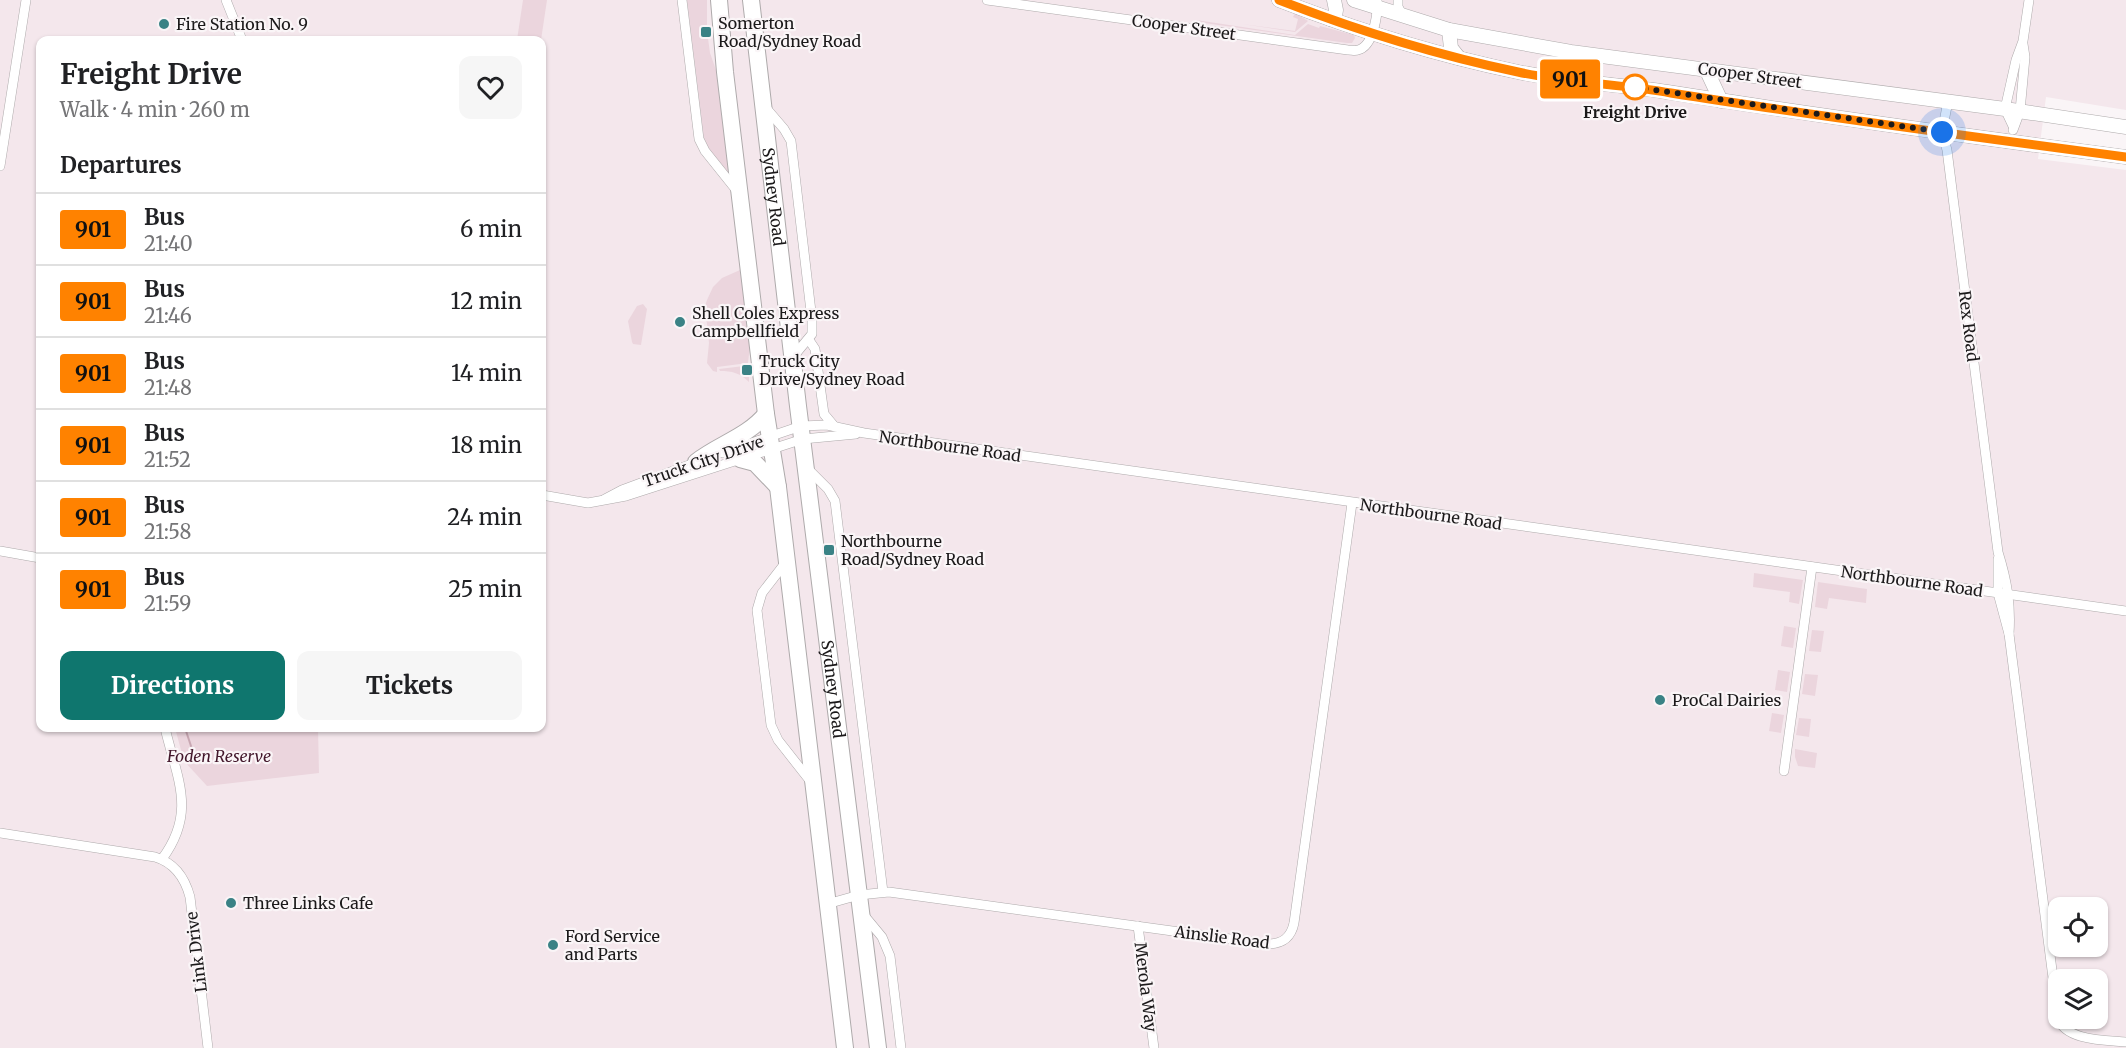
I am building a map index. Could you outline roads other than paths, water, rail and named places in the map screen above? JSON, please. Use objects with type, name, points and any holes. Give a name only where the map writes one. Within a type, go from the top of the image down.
[{"type":"highway","name":"Sydney Road","points":[[719,0],[766,414],[778,487],[845,1048]]},
{"type":"highway","name":"Sydney Road","points":[[751,0],[878,1048]]},
{"type":"highway","points":[[696,462],[748,432],[766,414]]},
{"type":"highway","points":[[740,459],[755,463],[778,487]]},
{"type":"main road","name":"Cooper Street","points":[[1279,0],[1372,33],[1521,73],[2126,157]]},
{"type":"main road","points":[[1330,19],[1335,16],[1334,0]]},
{"type":"main road","name":"Cooper Street","points":[[1354,0],[1377,4],[1403,16],[1449,30],[1571,52],[1948,101],[2126,127]]},
{"type":"main road","points":[[1449,30],[1451,48],[1459,58]]},
{"type":"main road","points":[[1706,69],[1721,101]]},
{"type":"street","points":[[0,166],[26,0]]},
{"type":"street","points":[[226,0],[241,36]]},
{"type":"street","name":"Sydney Road","points":[[682,0],[699,139],[705,152],[740,195]]},
{"type":"street","name":"Cooper Street","points":[[987,0],[1348,50],[1358,50],[1365,46],[1372,33]]},
{"type":"street","points":[[1398,0],[1398,8],[1403,16]]},
{"type":"street","points":[[2013,126],[2005,109],[2016,60],[2023,41],[2029,0]]},
{"type":"street","points":[[1372,33],[1377,4]]},
{"type":"street","points":[[2012,142],[2013,126],[2020,111],[2025,57],[2023,41]]},
{"type":"street","name":"Rex Road","points":[[1948,101],[1942,132],[1947,150],[1998,552],[2008,594]]},
{"type":"street","name":"Sydney Road","points":[[764,106],[791,141],[813,328],[809,340],[816,349],[824,414],[834,426]]},
{"type":"street","points":[[793,357],[809,340]]},
{"type":"street","name":"Northbourne Road","points":[[802,432],[815,424],[834,426],[864,433],[1352,503],[2126,611]]},
{"type":"street","name":"Northbourne Road","points":[[802,432],[864,433]]},
{"type":"street","name":"Truck City Drive","points":[[605,499],[622,490],[696,462],[772,443],[802,432]]},
{"type":"street","name":"Truck City Drive","points":[[546,496],[588,503],[626,496],[740,459],[772,443]]},
{"type":"street","name":"Sydney Road","points":[[807,467],[828,489],[835,501],[883,892]]},
{"type":"street","name":"Ainslie Road","points":[[827,904],[859,895],[883,892],[1267,944],[1278,943],[1290,934],[1294,923],[1352,503]]},
{"type":"street","points":[[0,551],[36,557]]},
{"type":"street","name":"Rex Road","points":[[1998,552],[1996,578],[1998,593]]},
{"type":"street","points":[[786,561],[762,592],[757,610],[769,712],[774,734],[813,784]]},
{"type":"street","points":[[1784,771],[1812,567]]},
{"type":"street","name":"Northbourne Road","points":[[1998,593],[2008,634],[2052,969]]},
{"type":"street","name":"Northbourne Road","points":[[2008,594],[2010,608],[2008,634]]},
{"type":"street","points":[[0,833],[165,861],[178,831],[182,812],[181,788],[166,732]]},
{"type":"street","name":"Link Drive","points":[[165,861],[183,878],[190,897],[208,1048]]},
{"type":"street","name":"Sydney Road","points":[[862,912],[882,938],[890,956],[901,1048]]},
{"type":"street","name":"Merola Way","points":[[1138,926],[1154,1048]]},
{"type":"street","name":"Northbourne Road","points":[[2064,1029],[2070,1034],[2126,1042]]},
{"type":"waterway","points":[[186,732],[194,755]]},
{"type":"place","name":"Fire Station No. 9","points":[[164,24]]},
{"type":"place","name":"Somerton Road/Sydney Road","points":[[706,32]]},
{"type":"place","name":"Freight Drive","points":[[1635,87]]},
{"type":"place","name":"Shell Coles Express Campbellfield","points":[[680,322]]},
{"type":"place","name":"Truck City Drive/Sydney Road","points":[[747,370]]},
{"type":"place","name":"Northbourne Road/Sydney Road","points":[[829,550]]},
{"type":"place","name":"ProCal Dairies","points":[[1660,700]]},
{"type":"place","name":"Three Links Cafe","points":[[231,903]]},
{"type":"place","name":"Ford Service and Parts","points":[[553,945]]},
{"type":"park label","name":"Foden Reserve","points":[[219,756]]}]
